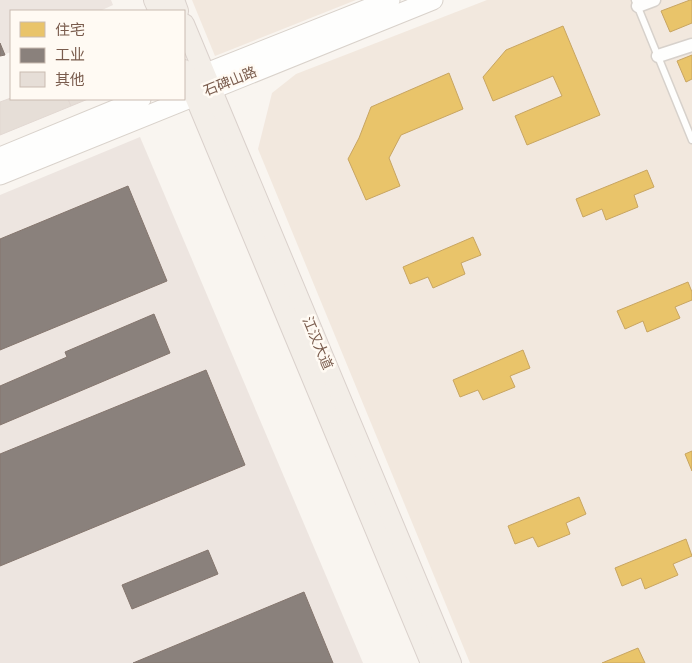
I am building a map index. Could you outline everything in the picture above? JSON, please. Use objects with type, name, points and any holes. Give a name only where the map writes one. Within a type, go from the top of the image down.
[{"type":"main road","name":"江汉大道","points":[[185,30],[194,81],[430,663]]},
{"type":"main road","name":"江汉大道","points":[[194,81],[451,663]]},
{"type":"street","points":[[194,81],[390,0]]},
{"type":"street","name":"石碑山路","points":[[194,81],[433,0]]},
{"type":"street","points":[[637,3],[654,0]]},
{"type":"street","points":[[658,56],[692,45]]},
{"type":"street","points":[[0,156],[139,100]]},
{"type":"street","name":"石碑山路","points":[[0,175],[155,100]]},
{"type":"lane","points":[[637,3],[692,140]]},
{"type":"shaded area","points":[[0,0],[111,0],[113,5],[102,10],[10,10],[10,52],[0,56]]},
{"type":"shaded area","points":[[192,0],[356,0],[215,56]]},
{"type":"shaded area","points":[[487,0],[692,0],[692,663],[470,663],[258,149],[272,93],[296,74]]},
{"type":"shaded area","points":[[140,137],[363,663],[0,663],[0,195]]},
{"type":"building: 住宅","points":[[692,0],[692,23],[670,32],[661,11]]},
{"type":"building: 住宅","points":[[563,26],[600,115],[527,145],[515,116],[562,96],[553,76],[493,101],[483,77],[506,50]]},
{"type":"building: 住宅","points":[[692,55],[692,79],[686,82],[677,61]]},
{"type":"building: 住宅","points":[[449,73],[463,109],[401,135],[389,158],[400,186],[366,200],[348,159],[359,138],[371,107]]},
{"type":"building: 住宅","points":[[647,170],[654,187],[634,195],[638,207],[606,220],[602,209],[583,217],[576,199]]},
{"type":"building: 住宅","points":[[473,237],[481,255],[461,263],[465,274],[433,288],[428,277],[410,284],[403,267]]},
{"type":"building: 住宅","points":[[688,282],[692,292],[692,300],[675,307],[680,318],[647,332],[643,321],[625,329],[617,311]]},
{"type":"building: 住宅","points":[[523,350],[530,368],[510,376],[515,387],[483,400],[478,390],[460,397],[453,380]]},
{"type":"building: 住宅","points":[[692,451],[692,471],[685,454]]},
{"type":"building: 住宅","points":[[579,497],[586,514],[566,523],[570,534],[538,547],[533,537],[515,544],[508,526]]},
{"type":"building: 住宅","points":[[686,539],[692,556],[673,564],[678,575],[645,589],[641,578],[622,586],[615,568]]},
{"type":"building: 住宅","points":[[638,648],[645,663],[602,663]]},
{"type":"building: 工业","points":[[0,43],[5,55],[0,56]]},
{"type":"building: 工业","points":[[128,186],[167,281],[0,350],[0,239]]},
{"type":"building: 工业","points":[[154,314],[170,353],[0,425],[0,386],[67,357],[65,352]]},
{"type":"building: 工业","points":[[206,370],[245,465],[0,566],[0,454]]},
{"type":"building: 工业","points":[[208,550],[218,574],[132,609],[122,585]]},
{"type":"building: 工业","points":[[304,592],[333,663],[133,663]]},
{"type":"building: 其他","points":[[10,98],[10,100],[68,100],[71,106],[0,135],[0,102]]},
{"type":"building: 其他","points":[[68,100],[86,100],[71,106]]}]
